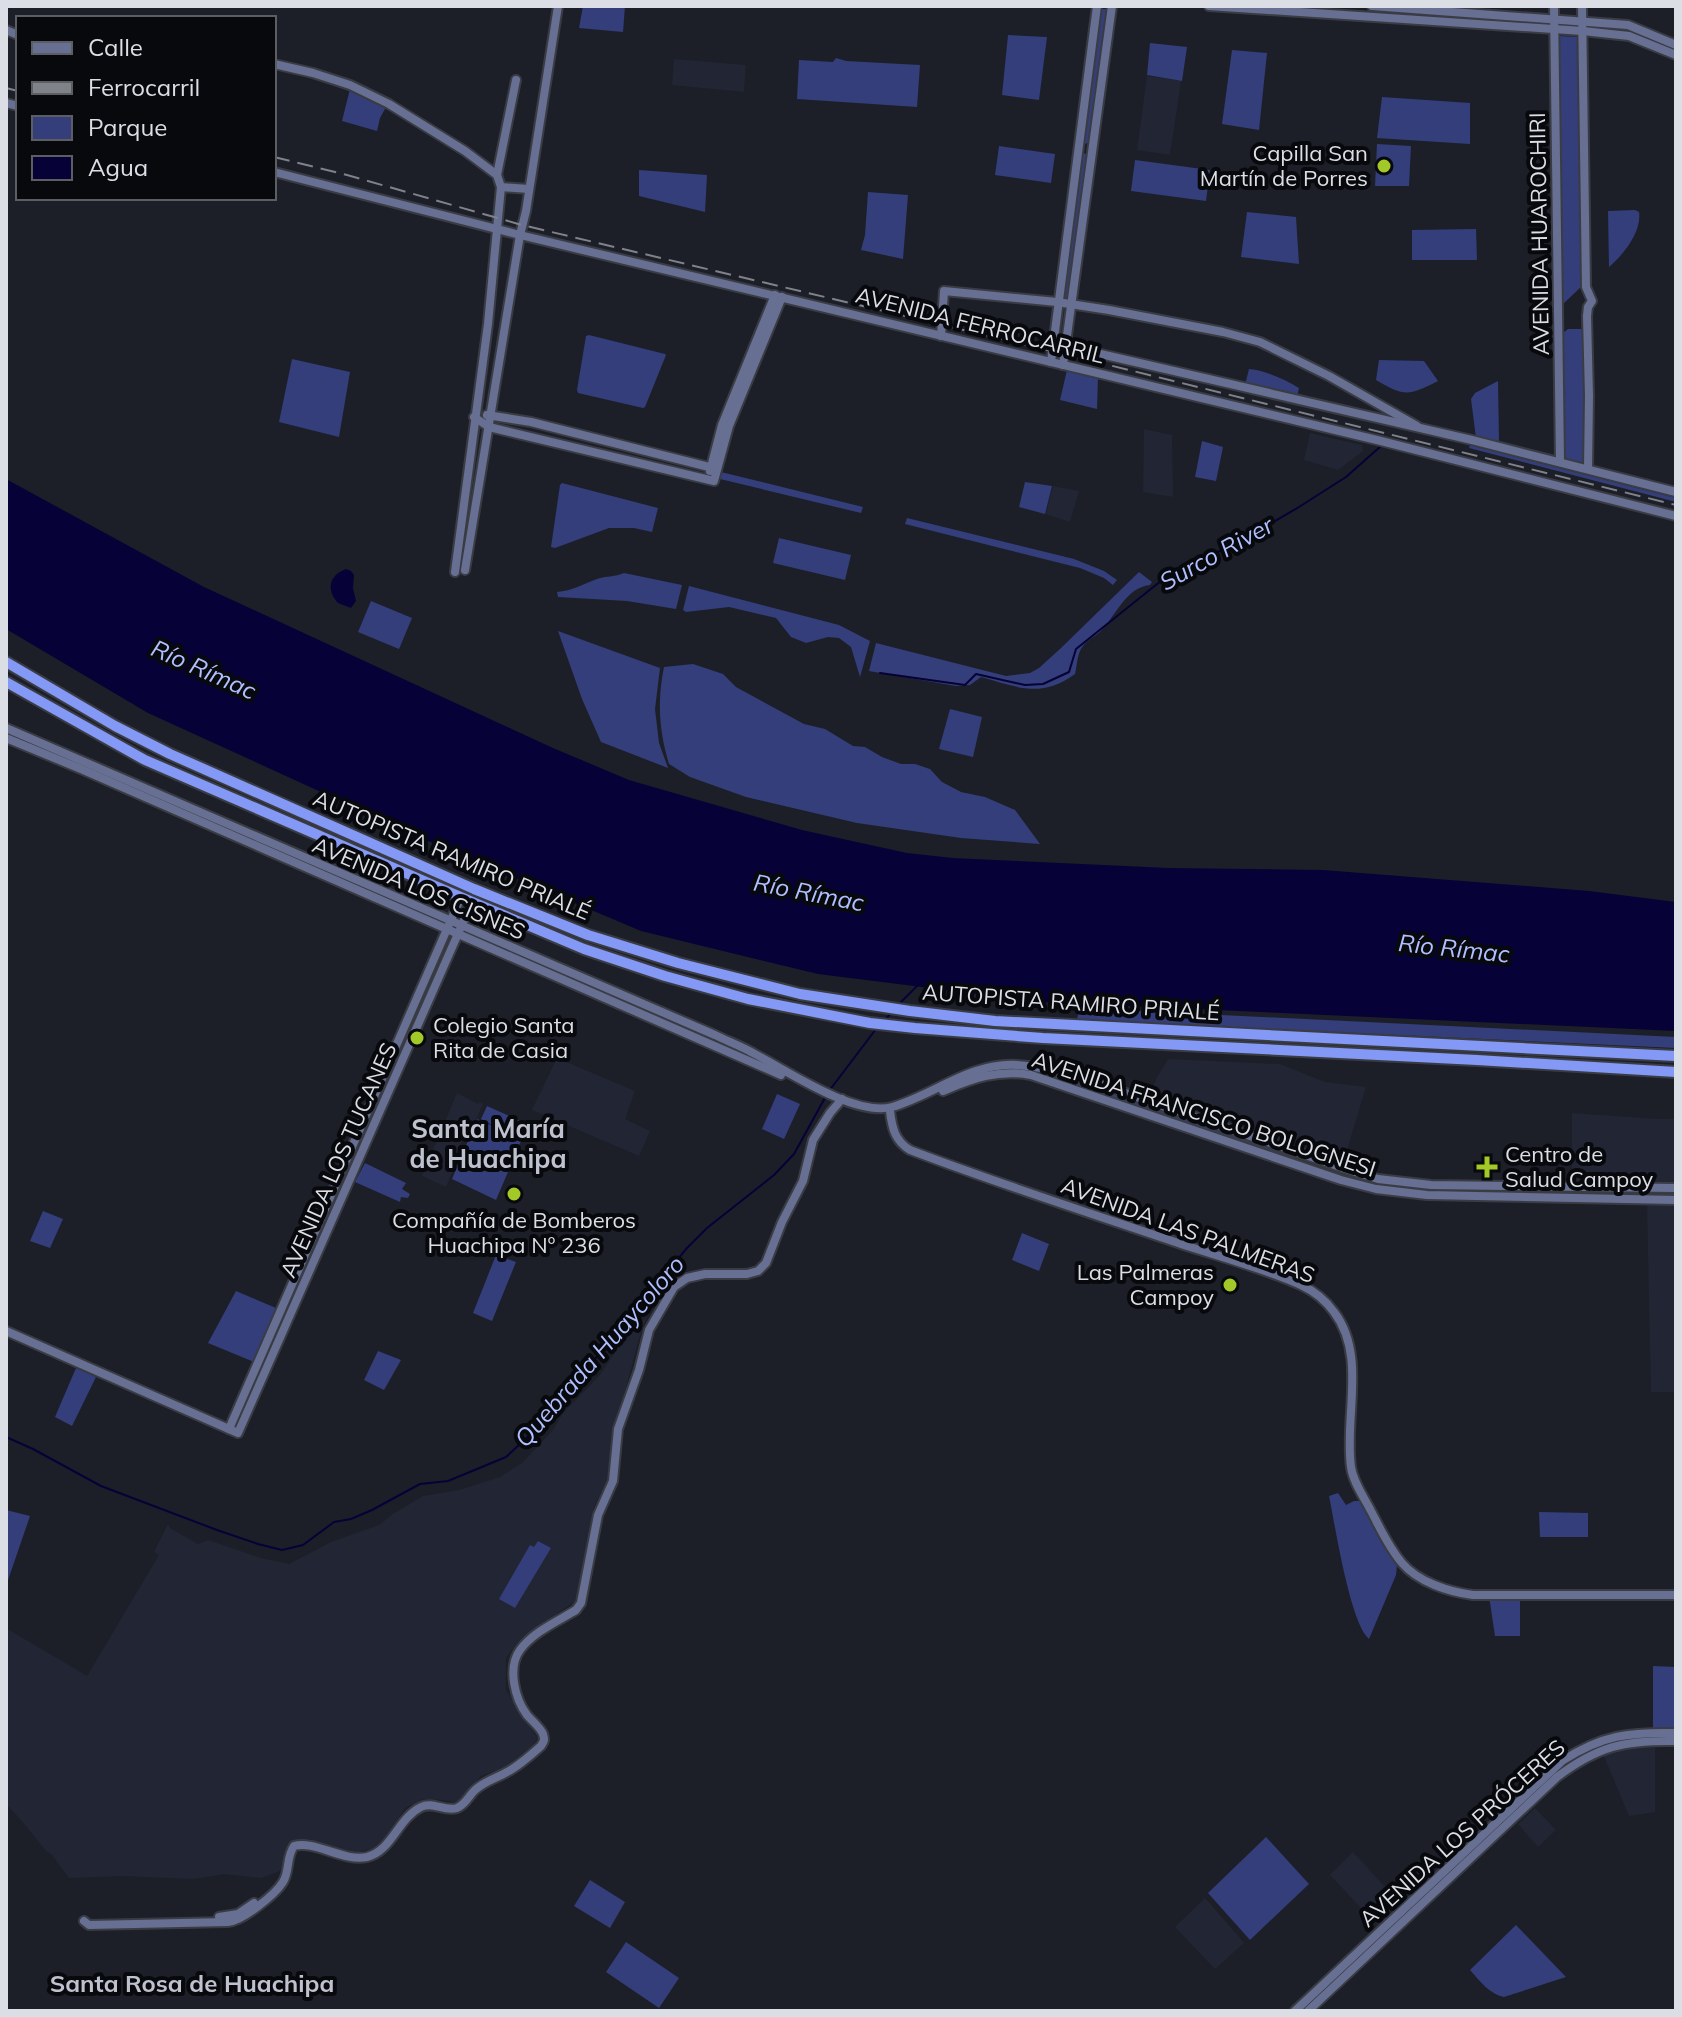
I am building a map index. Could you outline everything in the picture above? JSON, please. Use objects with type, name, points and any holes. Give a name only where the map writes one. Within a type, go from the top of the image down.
[{"type":"highway","name":"AUTOPISTA RAMIRO PRIALÉ","points":[[6,662],[170,754],[542,917],[678,963],[800,994],[995,1021],[1676,1056]]},
{"type":"highway","name":"AUTOPISTA RAMIRO PRIALÉ","points":[[6,682],[145,760],[537,930],[584,949],[720,991],[794,1009],[870,1023],[1043,1038],[1676,1072]]},
{"type":"highway","points":[[340,845],[338,837],[346,833]]},
{"type":"highway","points":[[537,930],[544,924],[542,917]]},
{"type":"street","points":[[465,570],[558,6]]},
{"type":"street","points":[[1051,362],[1097,6]]},
{"type":"street","points":[[1063,365],[1112,6]]},
{"type":"street","points":[[1209,6],[1555,30],[1628,25],[1676,45]]},
{"type":"street","points":[[1372,6],[1555,18],[1629,36],[1676,55]]},
{"type":"street","name":"AVENIDA HUAROCHIRI","points":[[1554,6],[1560,462]]},
{"type":"street","name":"AVENIDA HUAROCHIRI","points":[[1582,6],[1586,287],[1592,301],[1587,316],[1588,469]]},
{"type":"street","points":[[276,64],[338,81],[389,104],[441,134],[497,175]]},
{"type":"street","points":[[455,572],[488,324],[501,187],[497,175],[516,80]]},
{"type":"street","name":"AVENIDA FERROCARRIL","points":[[276,173],[520,235],[1398,445],[1676,516]]},
{"type":"street","points":[[501,187],[529,189]]},
{"type":"street","points":[[941,336],[944,291],[1057,302],[1212,329],[1260,342],[1363,394],[1424,430]]},
{"type":"street","points":[[474,417],[489,427],[711,480],[778,296]]},
{"type":"street","name":"AVENIDA FERROCARRIL","points":[[1053,343],[1676,492]]},
{"type":"street","points":[[474,417],[491,414],[531,422],[714,468]]},
{"type":"street","name":"AVENIDA LOS CISNES","points":[[6,728],[82,765],[449,926],[615,997],[729,1041],[838,1099]]},
{"type":"street","name":"AVENIDA LOS CISNES","points":[[6,738],[82,765]]},
{"type":"street","name":"AVENIDA LOS TUCANES","points":[[234,1431],[449,926],[467,900]]},
{"type":"street","name":"AVENIDA LOS TUCANES","points":[[234,1431],[459,930],[467,900]]},
{"type":"street","name":"AVENIDA FRANCISCO BOLOGNESI","points":[[838,1099],[875,1109],[886,1108],[985,1068],[1017,1065],[1049,1069],[1106,1086],[1378,1179],[1431,1185],[1676,1188]]},
{"type":"street","name":"AVENIDA FRANCISCO BOLOGNESI","points":[[838,1099],[868,1111],[890,1111],[994,1073],[1027,1074],[1341,1180],[1376,1189],[1427,1195],[1676,1200]]},
{"type":"street","points":[[287,1870],[257,1900],[229,1917],[84,1921],[89,1925],[234,1922],[243,1918],[283,1882],[287,1870],[290,1851],[299,1845],[366,1857],[381,1850],[402,1822],[419,1807],[429,1804],[445,1809],[462,1805],[488,1780],[508,1772],[541,1746],[543,1734],[525,1712],[517,1696],[515,1657],[527,1642],[576,1610],[581,1603],[598,1515],[613,1481],[618,1429],[639,1370],[649,1330],[674,1287],[687,1278],[705,1274],[747,1274],[758,1271],[766,1263],[803,1181],[813,1140],[838,1099]]},
{"type":"street","name":"AVENIDA LAS PALMERAS","points":[[890,1111],[894,1134],[910,1150],[1261,1270],[1304,1286],[1324,1300],[1339,1319],[1349,1341],[1353,1474],[1390,1546],[1411,1572],[1443,1588],[1473,1595],[1676,1595]]},
{"type":"street","points":[[6,1331],[234,1431]]},
{"type":"street","name":"AVENIDA LOS PRÓCERES","points":[[1295,2011],[1562,1761],[1585,1747],[1609,1738],[1639,1732],[1676,1733]]},
{"type":"street","name":"AVENIDA LOS PRÓCERES","points":[[1308,2011],[1568,1768],[1603,1749],[1650,1740],[1676,1741]]},
{"type":"shaded area","points":[[674,59],[746,65],[744,92],[672,85]]},
{"type":"shaded area","points":[[1147,76],[1181,81],[1170,155],[1137,150]]},
{"type":"shaded area","points":[[1144,429],[1172,435],[1173,497],[1143,492]]},
{"type":"shaded area","points":[[1310,433],[1362,445],[1363,451],[1338,470],[1304,460]]},
{"type":"shaded area","points":[[1053,486],[1079,491],[1070,522],[1046,514]]},
{"type":"shaded area","points":[[557,1058],[635,1091],[625,1119],[650,1131],[639,1156],[532,1110]]},
{"type":"shaded area","points":[[1168,1059],[1280,1064],[1325,1082],[1366,1087],[1343,1163],[1150,1093]]},
{"type":"shaded area","points":[[457,1093],[483,1104],[469,1135],[465,1134],[450,1168],[453,1170],[446,1187],[422,1176]]},
{"type":"shaded area","points":[[1572,1113],[1676,1119],[1676,1183],[1572,1182]]},
{"type":"shaded area","points":[[1676,1204],[1676,1392],[1651,1392],[1647,1205]]},
{"type":"shaded area","points":[[648,1315],[612,1441],[607,1480],[594,1507],[576,1601],[517,1644],[506,1658],[506,1690],[538,1739],[532,1746],[505,1767],[481,1776],[462,1799],[455,1802],[423,1799],[405,1808],[388,1835],[375,1848],[358,1852],[331,1849],[305,1839],[290,1845],[284,1867],[261,1878],[224,1874],[194,1879],[124,1876],[69,1878],[6,1804],[6,1628],[87,1676],[159,1555],[154,1552],[168,1524],[198,1544],[208,1540],[289,1564],[331,1542],[379,1525],[423,1496],[459,1490],[500,1477],[522,1463],[553,1430],[563,1413],[600,1375],[621,1343]]},
{"type":"shaded area","points":[[1655,1746],[1655,1812],[1629,1816],[1603,1754]]},
{"type":"shaded area","points":[[1535,1808],[1556,1830],[1538,1847],[1518,1824]]},
{"type":"shaded area","points":[[1353,1852],[1399,1902],[1377,1925],[1330,1875]]},
{"type":"shaded area","points":[[1205,1898],[1244,1943],[1215,1969],[1175,1927]]},
{"type":"green space","points":[[583,6],[625,6],[623,32],[579,28]]},
{"type":"green space","points":[[1101,9],[1106,9],[1089,142],[1085,144],[1083,143]]},
{"type":"green space","points":[[1008,35],[1047,37],[1039,100],[1002,95]]},
{"type":"green space","points":[[1559,36],[1579,37],[1583,285],[1563,304]]},
{"type":"green space","points":[[1150,43],[1187,47],[1182,81],[1147,75]]},
{"type":"green space","points":[[1232,50],[1267,53],[1259,130],[1222,124]]},
{"type":"green space","points":[[836,58],[920,65],[917,107],[797,99],[799,60],[833,62]]},
{"type":"green space","points":[[350,89],[386,107],[377,131],[342,121]]},
{"type":"green space","points":[[1382,97],[1470,103],[1470,144],[1377,138]]},
{"type":"green space","points":[[1377,144],[1411,146],[1409,186],[1375,186]]},
{"type":"green space","points":[[999,146],[1055,154],[1051,183],[995,175]]},
{"type":"green space","points":[[1084,153],[1087,155],[1068,297],[1065,299],[1063,297]]},
{"type":"green space","points":[[1135,160],[1210,170],[1206,201],[1131,191]]},
{"type":"green space","points":[[639,170],[707,175],[705,212],[639,196]]},
{"type":"green space","points":[[868,192],[908,195],[903,259],[861,250]]},
{"type":"green space","points":[[1608,211],[1639,212],[1639,220],[1635,235],[1609,267]]},
{"type":"green space","points":[[1247,212],[1296,217],[1299,264],[1241,257]]},
{"type":"green space","points":[[1476,229],[1477,260],[1412,260],[1412,230]]},
{"type":"green space","points":[[1568,329],[1583,331],[1587,389],[1585,464],[1565,459],[1563,333]]},
{"type":"green space","points":[[586,336],[666,355],[645,407],[578,393]]},
{"type":"green space","points":[[292,359],[350,372],[339,437],[279,422]]},
{"type":"green space","points":[[1379,360],[1424,361],[1438,381],[1420,390],[1400,392],[1376,380]]},
{"type":"green space","points":[[1249,369],[1275,376],[1299,388],[1297,397],[1245,385]]},
{"type":"green space","points":[[1067,370],[1098,378],[1097,409],[1060,400]]},
{"type":"green space","points":[[1498,381],[1499,441],[1476,438],[1471,399],[1475,393]]},
{"type":"green space","points":[[1202,441],[1223,447],[1216,481],[1195,477]]},
{"type":"green space","points":[[1470,445],[1676,498],[1676,502],[1469,448]]},
{"type":"green space","points":[[721,472],[863,507],[861,513],[720,479]]},
{"type":"green space","points":[[1025,482],[1052,486],[1045,514],[1019,507]]},
{"type":"green space","points":[[562,483],[658,508],[652,532],[609,528],[551,547]]},
{"type":"green space","points":[[907,518],[1074,559],[1117,580],[1113,585],[1080,568],[905,524]]},
{"type":"green space","points":[[779,538],[851,555],[845,580],[773,563]]},
{"type":"green space","points":[[1139,572],[1152,582],[1150,585],[1127,597],[1100,632],[1081,649],[1075,674],[1063,682],[1029,689],[981,677],[970,685],[956,686],[869,671],[876,643],[1006,676],[1030,673],[1061,648]]},
{"type":"green space","points":[[624,573],[682,585],[676,609],[627,601],[558,597],[557,592]]},
{"type":"green space","points":[[689,586],[839,625],[870,641],[860,677],[851,647],[839,638],[828,637],[806,643],[791,637],[776,618],[729,607],[686,612],[683,610]]},
{"type":"green space","points":[[371,601],[412,618],[399,649],[358,632]]},
{"type":"green space","points":[[558,631],[660,668],[655,709],[659,743],[668,768],[601,742]]},
{"type":"green space","points":[[693,664],[723,674],[736,687],[804,724],[825,729],[853,746],[865,747],[901,764],[930,769],[942,782],[961,792],[985,797],[1015,810],[1040,844],[961,838],[857,823],[746,797],[690,777],[669,764],[661,728],[660,704],[664,667]]},
{"type":"green space","points":[[950,709],[982,717],[973,757],[939,749]]},
{"type":"green space","points":[[1079,1008],[1676,1037],[1676,1048],[1077,1020]]},
{"type":"green space","points":[[1015,1066],[1052,1072],[1295,1155],[1294,1159],[1291,1161],[1043,1075],[975,1073]]},
{"type":"green space","points":[[777,1094],[800,1104],[784,1139],[762,1129]]},
{"type":"green space","points":[[487,1106],[525,1123],[518,1136],[522,1139],[496,1200],[452,1179],[477,1119],[496,1127],[481,1119]]},
{"type":"green space","points":[[365,1163],[406,1183],[402,1189],[410,1194],[408,1198],[401,1197],[400,1202],[355,1182]]},
{"type":"green space","points":[[43,1211],[63,1219],[50,1248],[30,1241]]},
{"type":"green space","points":[[1022,1233],[1049,1244],[1039,1271],[1012,1260]]},
{"type":"green space","points":[[496,1255],[516,1262],[492,1321],[473,1313]]},
{"type":"green space","points":[[236,1291],[276,1308],[254,1362],[208,1343]]},
{"type":"green space","points":[[378,1351],[401,1360],[384,1390],[364,1380]]},
{"type":"green space","points":[[76,1368],[96,1377],[72,1426],[55,1417]]},
{"type":"green space","points":[[1338,1493],[1346,1505],[1363,1501],[1397,1565],[1396,1575],[1369,1639],[1356,1614],[1339,1550],[1329,1496]]},
{"type":"green space","points":[[6,1510],[30,1516],[6,1586]]},
{"type":"green space","points":[[1539,1512],[1588,1513],[1588,1537],[1540,1537]]},
{"type":"green space","points":[[538,1541],[551,1548],[515,1608],[499,1599],[530,1545],[534,1547]]},
{"type":"green space","points":[[1489,1596],[1520,1596],[1520,1636],[1495,1636]]},
{"type":"green space","points":[[1653,1666],[1676,1667],[1676,1730],[1653,1730]]},
{"type":"green space","points":[[1266,1837],[1309,1884],[1250,1940],[1208,1893]]},
{"type":"green space","points":[[590,1880],[625,1902],[610,1928],[574,1906]]},
{"type":"green space","points":[[1516,1925],[1566,1977],[1504,1997],[1489,1990],[1470,1970]]},
{"type":"green space","points":[[626,1942],[679,1978],[659,2008],[606,1972]]},
{"type":"water","name":"Río Rímac","points":[[6,479],[204,587],[553,748],[629,780],[802,830],[907,853],[953,858],[1169,868],[1323,870],[1589,891],[1676,902],[1676,1031],[1041,1002],[818,974],[641,931],[426,840],[148,713],[6,629]]},
{"type":"water","points":[[346,569],[354,575],[356,601],[351,608],[338,603],[331,588],[336,575]]},
{"type":"waterway","name":"Surco River","points":[[880,673],[965,685],[976,674],[1025,685],[1043,684],[1069,672],[1076,649],[1172,572],[1236,544],[1299,507],[1346,477],[1381,446]]},
{"type":"waterway","name":"Quebrada Huaycoloro","points":[[899,1004],[917,986]]},
{"type":"waterway","name":"Quebrada Huaycoloro","points":[[883,1022],[892,1012]]},
{"type":"waterway","name":"Quebrada Huaycoloro","points":[[829,1091],[876,1029]]},
{"type":"waterway","name":"Quebrada Huaycoloro","points":[[6,1437],[101,1486],[217,1530],[282,1550],[303,1545],[334,1522],[372,1510],[420,1484],[448,1481],[506,1457],[534,1431],[553,1399],[599,1355],[687,1248],[707,1228],[774,1175],[794,1154],[826,1096]]},
{"type":"railway","points":[[6,88],[16,90]]},
{"type":"railway","points":[[276,157],[522,225],[1052,351],[1676,505]]},
{"type":"place","name":"Capilla San Martín de Porres","points":[[1384,166]]},
{"type":"place","name":"Colegio Santa Rita de Casia","points":[[417,1038]]},
{"type":"place","name":"Centro de Salud Campoy","points":[[1487,1167]]},
{"type":"place","name":"Compañía de Bomberos Huachipa Nº 236","points":[[514,1194]]},
{"type":"place","name":"Las Palmeras Campoy","points":[[1230,1285]]},
{"type":"district","name":"Santa María de Huachipa","points":[[488,1143]]},
{"type":"district","name":"Santa Rosa de Huachipa","points":[[192,1983]]}]
